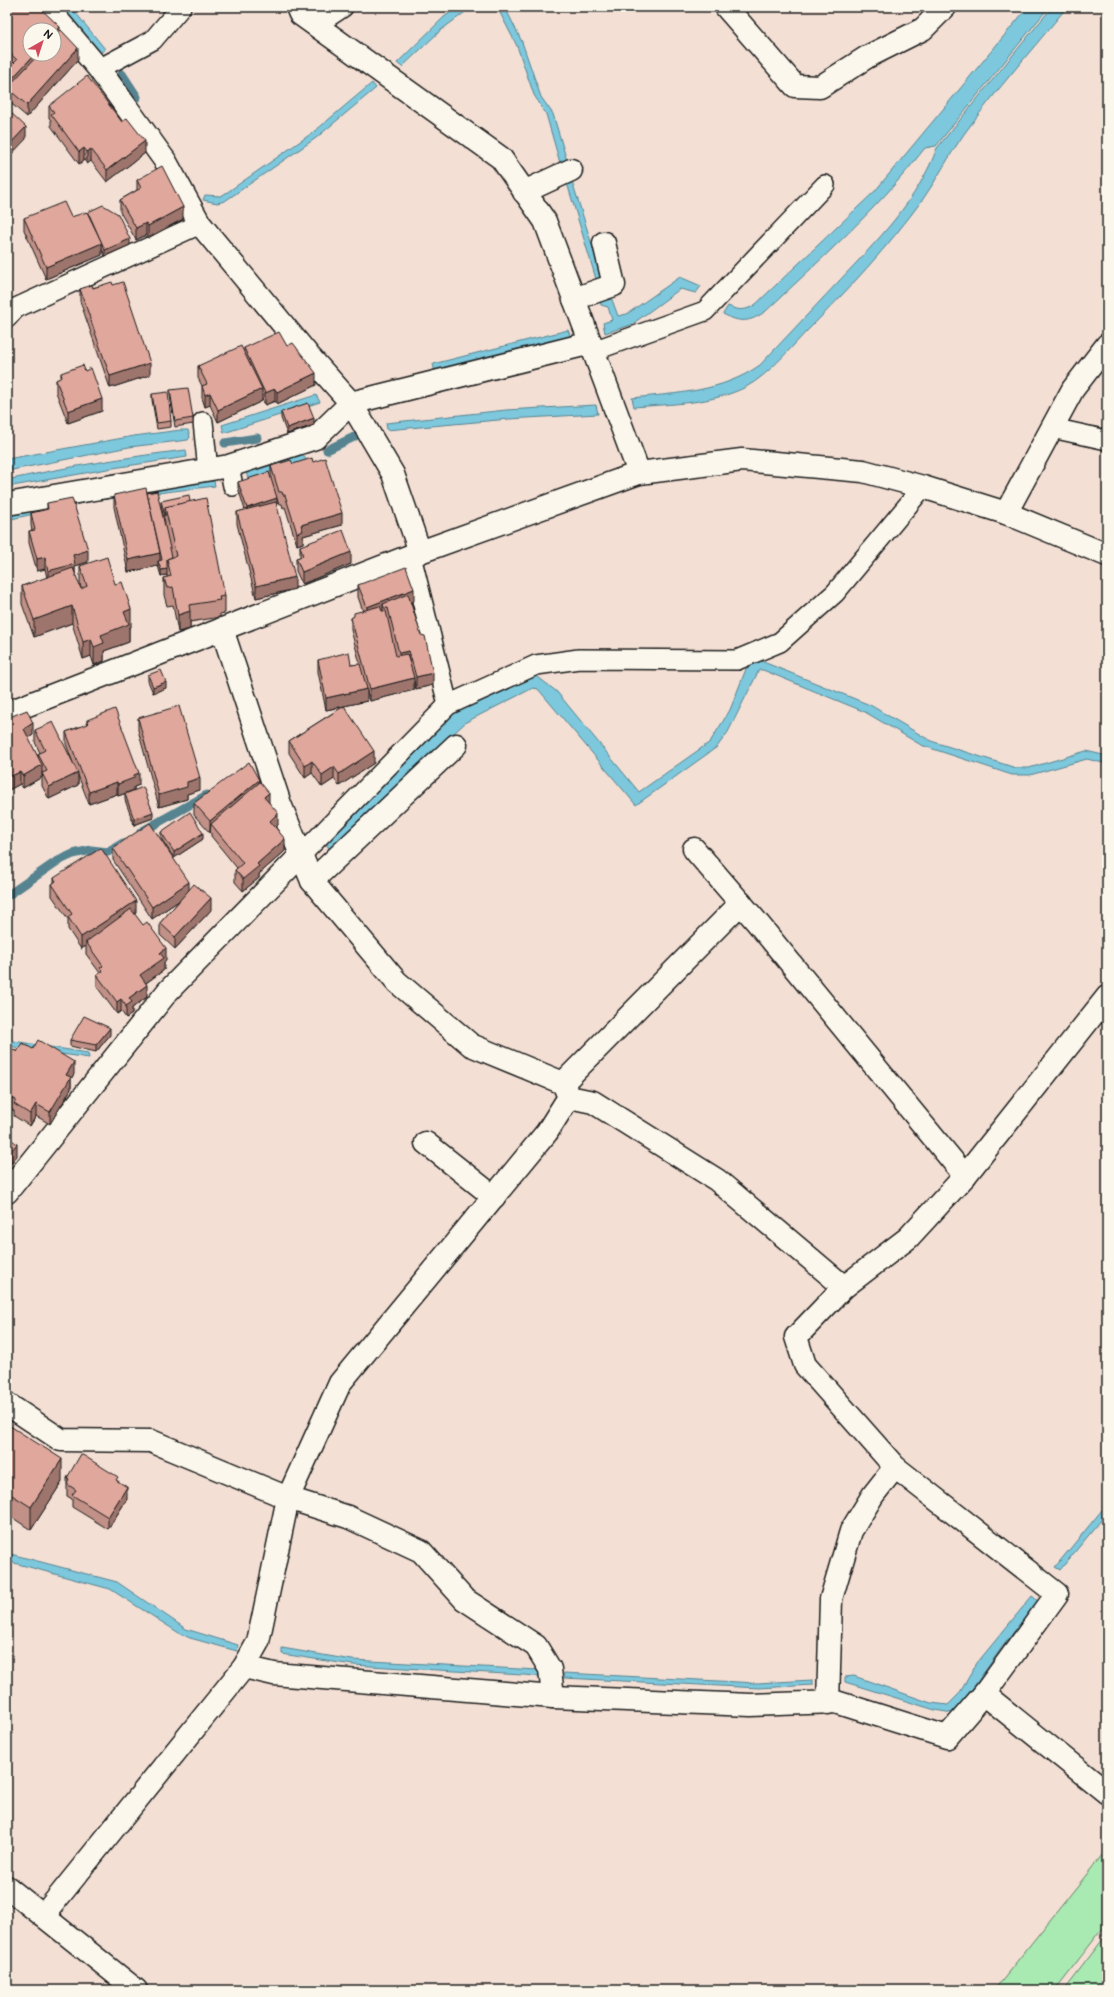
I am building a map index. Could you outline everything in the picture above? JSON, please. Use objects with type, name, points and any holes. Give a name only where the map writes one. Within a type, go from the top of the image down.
[{"type":"street","points":[[46,7],[99,69],[166,162],[200,224],[309,356],[351,402],[393,474],[415,554]]},
{"type":"street","points":[[297,7],[300,14],[501,158],[545,221],[639,473]]},
{"type":"street","points":[[726,7],[795,86],[820,87],[867,57],[923,29],[945,7]]},
{"type":"street","points":[[524,192],[571,170]]},
{"type":"street","points":[[574,299],[614,285],[604,243]]},
{"type":"street","points":[[1006,513],[1073,389],[1107,345]]},
{"type":"street","points":[[7,504],[208,470],[231,476],[315,438],[351,402],[592,347]]},
{"type":"street","points":[[7,713],[415,554],[639,473],[742,460],[863,471],[923,487],[1006,513],[1107,555]]},
{"type":"street","points":[[222,629],[280,804],[312,881],[397,982],[471,1046],[593,1102],[716,1180],[844,1288]]},
{"type":"street","points":[[312,881],[456,745]]},
{"type":"street","points":[[694,849],[741,903],[965,1176]]},
{"type":"street","points":[[7,1192],[168,991],[302,854]]},
{"type":"street","points":[[43,1916],[244,1667],[258,1642],[288,1498],[340,1383],[547,1132],[566,1090],[741,903]]},
{"type":"street","points":[[244,1667],[274,1674],[553,1697],[751,1705],[836,1702],[948,1737],[984,1694],[1057,1594],[895,1467],[805,1365],[796,1337],[844,1288],[908,1238],[965,1176],[1107,997]]},
{"type":"street","points":[[426,1143],[494,1197]]},
{"type":"street","points":[[7,1404],[61,1440],[151,1440],[288,1498],[348,1517],[420,1551],[464,1599],[536,1646],[550,1669],[553,1697]]},
{"type":"street","points":[[828,1703],[831,1599],[850,1531],[873,1495],[895,1467]]},
{"type":"street","points":[[984,1694],[1107,1793]]},
{"type":"street","points":[[7,1887],[136,1990]]},
{"type":"lane","points":[[7,12],[12,7]]},
{"type":"lane","points":[[99,69],[153,40],[181,7]]},
{"type":"lane","points":[[316,25],[343,7]]},
{"type":"lane","points":[[592,347],[705,311],[825,185]]},
{"type":"lane","points":[[7,318],[16,308],[200,224]]},
{"type":"lane","points":[[203,422],[208,470]]},
{"type":"lane","points":[[1052,428],[1107,440]]},
{"type":"lane","points":[[302,854],[448,705],[536,665],[579,659],[737,660],[780,642],[835,593],[923,487]]},
{"type":"lane","points":[[415,554],[448,705]]},
{"type":"green space","points":[[1107,1849],[1107,1923],[1055,1990],[994,1990]]},
{"type":"green space","points":[[1107,1934],[1107,1990],[1064,1990]]},
{"type":"water","points":[[63,7],[71,7],[105,49],[100,53]]},
{"type":"water","points":[[458,7],[472,7],[441,30],[402,67],[397,63],[444,17]]},
{"type":"water","points":[[497,7],[505,7],[522,42],[541,97],[553,114],[567,161],[560,163],[546,114],[534,95],[517,46]]},
{"type":"water","points":[[1028,7],[1049,7],[936,146],[925,148],[869,213],[766,311],[749,320],[734,319],[723,314],[728,306],[742,310],[756,304],[875,191]]},
{"type":"water","points":[[1052,7],[1067,7],[976,118],[910,217],[867,268],[777,362],[754,382],[733,393],[705,400],[677,404],[634,407],[632,398],[699,390],[715,386],[745,374],[760,365],[882,235],[908,202],[919,185],[937,148]]},
{"type":"water","points":[[372,83],[376,88],[316,138],[225,201],[217,203],[203,200],[205,195],[221,196],[229,191],[315,131]]},
{"type":"water","points":[[572,181],[602,277],[596,279],[567,183]]},
{"type":"water","points":[[680,277],[701,286],[696,293],[680,289],[631,325],[605,333],[603,323],[612,320],[608,307],[601,305],[599,298],[611,297],[618,316],[627,314]]},
{"type":"water","points":[[568,330],[571,338],[435,372],[433,364]]},
{"type":"water","points":[[316,395],[320,402],[224,433],[222,425]]},
{"type":"water","points":[[596,405],[598,414],[509,419],[387,430],[386,423],[506,410]]},
{"type":"water","points":[[188,430],[190,437],[188,440],[129,447],[7,471],[7,459],[134,436]]},
{"type":"water","points":[[186,450],[187,457],[113,468],[7,487],[7,480],[29,475],[96,463]]},
{"type":"water","points":[[303,454],[306,460],[248,479],[246,471]]},
{"type":"water","points":[[214,481],[215,486],[91,501],[7,520],[7,515],[93,495]]},
{"type":"water","points":[[761,661],[870,705],[931,741],[1016,768],[1029,768],[1086,751],[1107,756],[1107,764],[1087,759],[1030,775],[1012,775],[921,745],[865,712],[763,670],[759,670],[728,732],[717,747],[636,805],[538,689],[533,688],[466,722],[329,849],[325,840],[450,713],[533,673],[557,692],[639,792],[710,742],[730,710],[746,669],[752,664]]},
{"type":"water","points":[[7,1040],[88,1053],[89,1058],[7,1046]]},
{"type":"water","points":[[1107,1504],[1107,1513],[1060,1570],[1055,1567]]},
{"type":"water","points":[[7,1553],[117,1582],[186,1629],[238,1645],[237,1651],[190,1638],[179,1633],[110,1589],[7,1561]]},
{"type":"water","points":[[1032,1596],[1038,1601],[1000,1650],[961,1705],[952,1713],[935,1710],[845,1682],[845,1677],[854,1676],[931,1703],[948,1705],[959,1694],[977,1663]]},
{"type":"water","points":[[282,1648],[352,1660],[538,1670],[539,1676],[353,1665],[282,1654]]},
{"type":"water","points":[[564,1673],[757,1683],[813,1680],[813,1685],[759,1688],[564,1678]]},
{"type":"building","points":[[12,7],[39,7],[55,22],[22,22],[22,62],[28,62],[7,84],[7,57],[14,63],[17,60],[7,50],[7,12]]},
{"type":"building","points":[[62,31],[78,48],[27,105],[7,88],[31,62],[62,62]]},
{"type":"building","points":[[87,76],[122,122],[127,118],[145,141],[107,170],[91,149],[87,152],[84,148],[79,152],[51,114],[54,112],[49,106]]},
{"type":"building","points":[[7,109],[26,127],[7,147]]},
{"type":"building","points":[[162,166],[183,207],[148,226],[146,223],[136,228],[120,200],[141,188],[137,180]]},
{"type":"building","points":[[64,202],[71,217],[87,212],[102,243],[46,267],[24,218]]},
{"type":"building","points":[[103,205],[118,214],[130,239],[105,250],[88,212]]},
{"type":"building","points":[[112,282],[113,285],[123,282],[150,363],[110,376],[80,289],[92,285],[93,288]]},
{"type":"building","points":[[279,332],[287,346],[293,343],[316,373],[277,392],[275,389],[265,393],[244,348]]},
{"type":"building","points":[[241,346],[262,389],[218,410],[210,393],[205,395],[202,386],[207,384],[198,366]]},
{"type":"building","points":[[83,365],[85,371],[91,368],[102,399],[68,411],[56,380],[62,377],[61,373]]},
{"type":"building","points":[[188,388],[193,418],[175,421],[170,390]]},
{"type":"building","points":[[168,392],[171,421],[157,423],[152,394]]},
{"type":"building","points":[[308,403],[314,418],[287,428],[281,412]]},
{"type":"building","points":[[312,458],[313,462],[325,458],[342,513],[301,525],[303,531],[297,533],[285,495],[283,495],[282,492],[279,492],[271,466],[291,460],[293,464]]},
{"type":"building","points":[[269,472],[277,498],[247,508],[238,482]]},
{"type":"building","points":[[146,488],[160,553],[128,560],[114,495]]},
{"type":"building","points":[[157,491],[172,557],[167,559],[167,569],[161,570],[158,561],[162,560],[147,493]]},
{"type":"building","points":[[189,495],[190,502],[165,507],[165,516],[161,501]]},
{"type":"building","points":[[72,498],[88,550],[73,555],[75,564],[48,571],[45,557],[37,559],[29,531],[35,530],[31,513],[48,509],[47,503]]},
{"type":"building","points":[[206,498],[225,596],[219,597],[220,600],[189,605],[190,611],[178,615],[173,587],[167,588],[164,578],[171,576],[167,559],[176,556],[165,507]]},
{"type":"building","points":[[276,502],[295,577],[256,586],[237,512]]},
{"type":"building","points":[[343,530],[351,552],[302,572],[296,558],[303,556],[300,546]]},
{"type":"building","points":[[107,557],[115,584],[122,582],[131,609],[124,612],[129,624],[101,635],[104,643],[94,647],[91,639],[83,642],[72,606],[34,620],[22,586],[73,568],[81,589],[87,586],[80,566]]},
{"type":"building","points":[[406,567],[414,589],[367,607],[358,585]]},
{"type":"building","points":[[408,594],[421,635],[425,636],[433,673],[416,677],[409,651],[399,653],[388,608],[384,608],[383,604]]},
{"type":"building","points":[[380,606],[382,611],[386,611],[396,656],[407,654],[414,678],[370,689],[351,618],[354,616],[354,613]]},
{"type":"building","points":[[349,652],[351,665],[360,664],[367,689],[326,698],[318,660]]},
{"type":"building","points":[[161,670],[166,682],[153,687],[148,675]]},
{"type":"building","points":[[179,706],[200,778],[187,782],[187,787],[159,795],[138,718]]},
{"type":"building","points":[[344,706],[374,751],[339,774],[334,767],[322,775],[312,761],[305,766],[289,741]]},
{"type":"building","points":[[115,709],[139,773],[134,775],[134,778],[118,784],[117,782],[89,792],[66,732],[88,724],[87,720]]},
{"type":"building","points":[[27,710],[33,723],[24,729],[42,765],[23,776],[20,772],[7,778],[7,718]]},
{"type":"building","points":[[53,722],[78,773],[49,787],[42,773],[47,771],[38,754],[45,750],[35,730]]},
{"type":"building","points":[[249,762],[259,780],[210,821],[194,803]]},
{"type":"building","points":[[260,782],[269,793],[264,797],[278,813],[270,821],[285,839],[257,864],[259,866],[243,879],[235,870],[243,863],[211,824]]},
{"type":"building","points":[[143,787],[153,812],[134,819],[125,794]]},
{"type":"building","points":[[190,812],[203,833],[174,852],[161,832]]},
{"type":"building","points":[[150,823],[189,882],[152,907],[113,848]]},
{"type":"building","points":[[101,848],[136,901],[81,937],[68,917],[72,914],[52,884],[56,881],[54,878]]},
{"type":"building","points":[[194,884],[211,898],[175,937],[160,923]]},
{"type":"building","points":[[131,909],[143,925],[147,922],[166,948],[160,953],[164,958],[140,975],[147,985],[129,998],[132,1002],[126,1006],[121,999],[117,1002],[97,975],[103,971],[100,968],[103,966],[86,942]]},
{"type":"building","points":[[84,1016],[110,1028],[96,1045],[70,1040]]},
{"type":"building","points":[[38,1040],[74,1062],[66,1075],[71,1077],[50,1112],[36,1104],[30,1114],[14,1104],[16,1100],[7,1095],[7,1046],[17,1052],[22,1043],[33,1049]]},
{"type":"building","points":[[7,1136],[17,1144],[7,1156]]},
{"type":"building","points":[[7,1424],[62,1459],[31,1507],[7,1492]]},
{"type":"building","points":[[81,1454],[118,1477],[116,1480],[127,1487],[108,1517],[72,1495],[76,1490],[67,1484],[69,1480],[67,1478]]},
{"type":"waterway","points":[[122,74],[137,97]]},
{"type":"waterway","points":[[327,450],[354,437]]},
{"type":"waterway","points":[[225,443],[257,438]]},
{"type":"waterway","points":[[141,832],[207,795]]},
{"type":"waterway","points":[[7,896],[56,862],[73,854],[91,850],[108,852],[123,843]]}]
